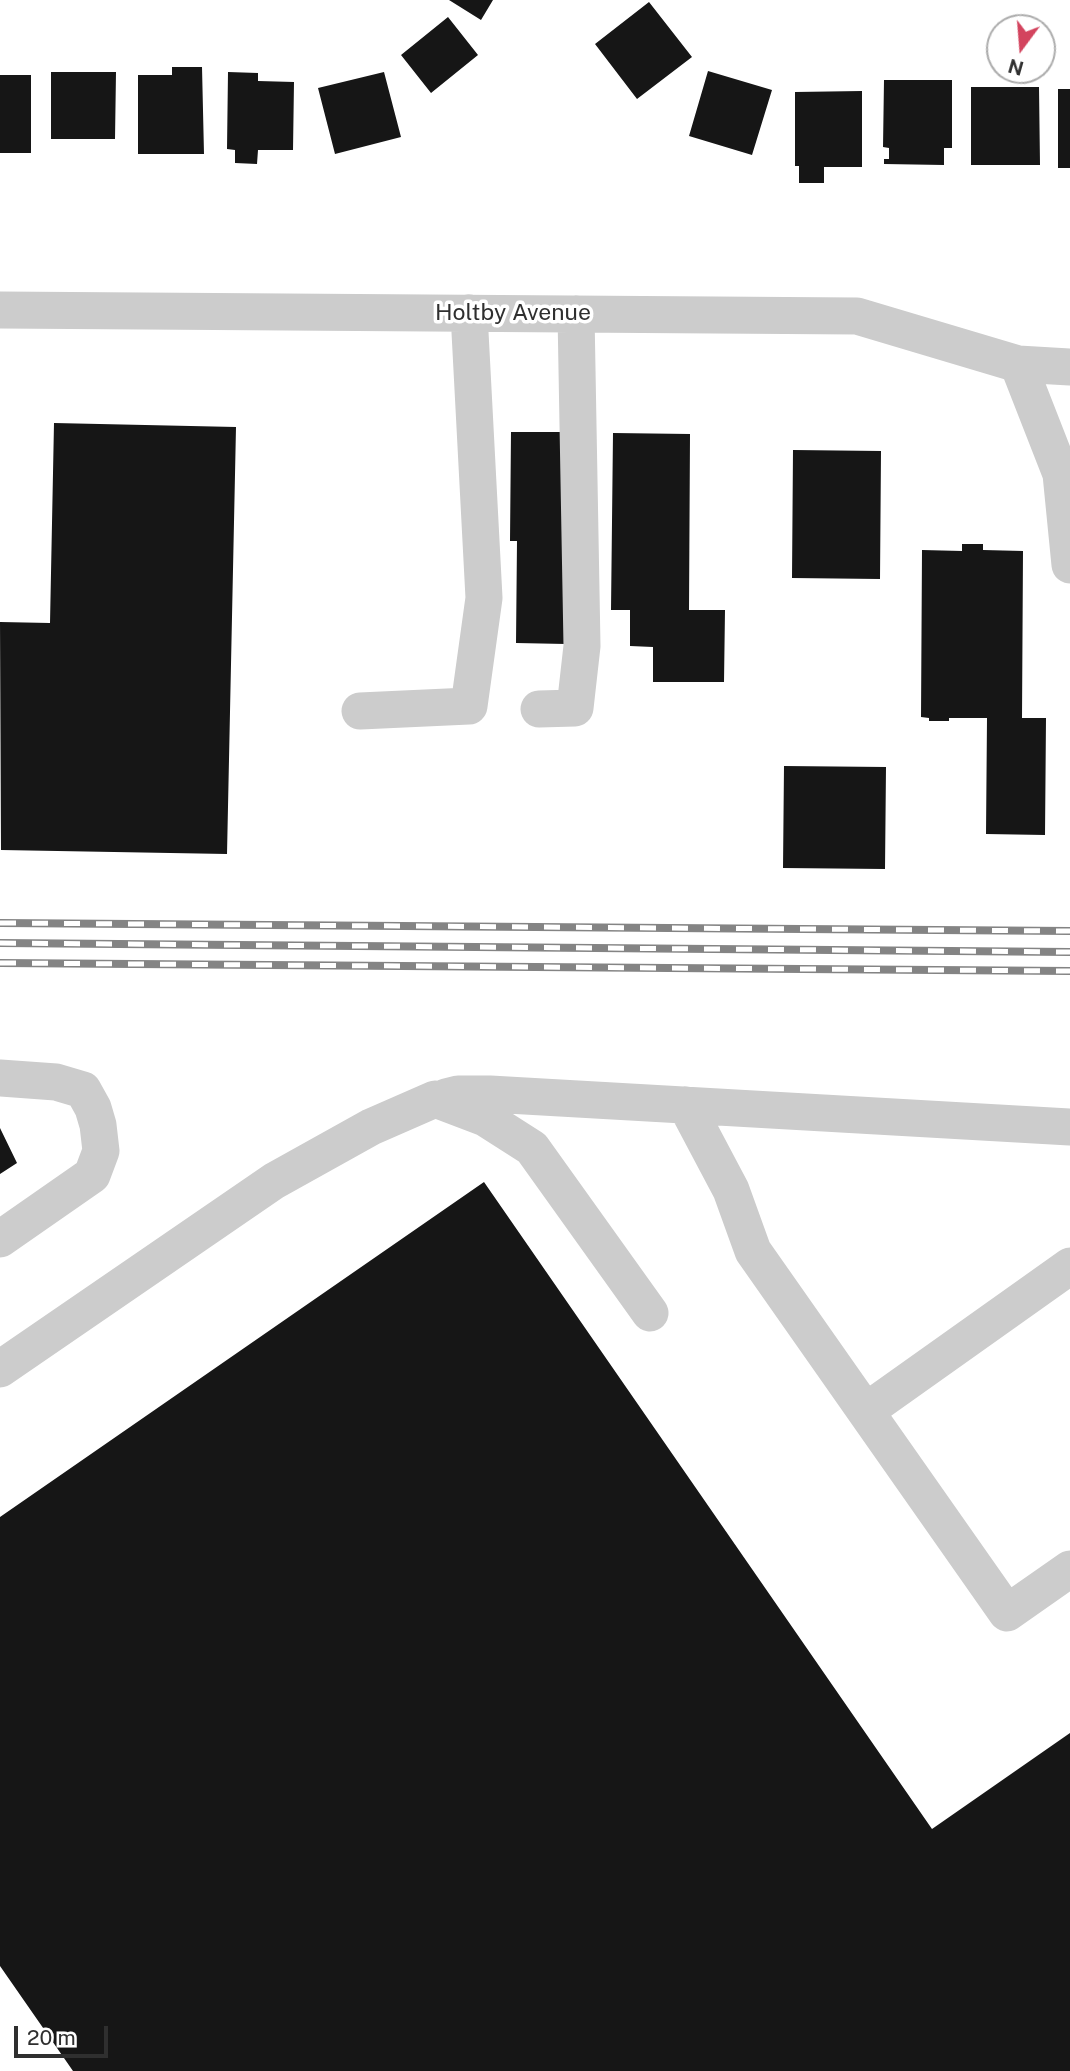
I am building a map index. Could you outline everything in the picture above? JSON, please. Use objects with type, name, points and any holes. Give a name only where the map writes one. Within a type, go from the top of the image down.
[{"type":"street","name":"Holtby Avenue","points":[[0,310],[857,316],[1018,364],[1070,367]]},
{"type":"street","points":[[360,711],[469,706],[484,598],[469,313]]},
{"type":"street","points":[[539,709],[575,708],[582,646],[576,314]]},
{"type":"street","points":[[1018,364],[1061,474],[1070,565]]},
{"type":"street","points":[[0,1077],[56,1082],[83,1090],[95,1117],[101,1151],[92,1175],[0,1239]]},
{"type":"street","points":[[0,1369],[274,1181],[371,1127],[435,1099],[458,1094],[490,1094],[1070,1127]]},
{"type":"street","points":[[435,1099],[485,1118],[532,1148],[650,1313]]},
{"type":"street","points":[[687,1105],[732,1190],[753,1251],[1007,1613],[1070,1569]]},
{"type":"street","points":[[866,1411],[1070,1266]]},
{"type":"building","points":[[449,0],[493,0],[481,20]]},
{"type":"building","points":[[649,2],[692,57],[637,99],[595,44]]},
{"type":"building","points":[[448,17],[478,55],[431,93],[401,55]]},
{"type":"building","points":[[172,67],[202,67],[204,154],[138,154],[138,75],[172,75]]},
{"type":"building","points":[[708,71],[772,90],[752,155],[689,136]]},
{"type":"building","points":[[51,72],[116,72],[115,139],[51,139]]},
{"type":"building","points":[[228,72],[258,73],[258,81],[294,82],[293,150],[258,150],[257,164],[235,163],[235,150],[227,149]]},
{"type":"building","points":[[384,72],[401,137],[335,154],[318,88]]},
{"type":"building","points":[[0,75],[31,75],[31,153],[0,153]]},
{"type":"building","points":[[884,80],[952,80],[952,148],[944,148],[944,165],[884,164],[884,159],[889,159],[889,148],[883,147]]},
{"type":"building","points":[[971,87],[1039,87],[1040,165],[971,165]]},
{"type":"building","points":[[1058,89],[1070,89],[1070,168],[1058,168]]},
{"type":"building","points":[[862,91],[862,167],[824,167],[824,183],[799,183],[799,166],[795,166],[795,92]]},
{"type":"building","points":[[54,423],[236,427],[227,854],[1,850],[0,622],[50,623]]},
{"type":"building","points":[[511,432],[568,432],[566,644],[516,643],[517,541],[510,541]]},
{"type":"building","points":[[613,433],[690,434],[689,610],[725,610],[724,682],[653,682],[653,647],[630,646],[630,610],[611,610]]},
{"type":"building","points":[[793,450],[881,451],[880,579],[792,578]]},
{"type":"building","points":[[962,544],[983,544],[983,550],[1023,551],[1022,718],[1046,718],[1045,835],[986,834],[987,718],[929,721],[929,718],[921,717],[922,550],[962,551]]},
{"type":"building","points":[[784,766],[886,767],[885,869],[783,868]]},
{"type":"building","points":[[0,1128],[17,1163],[0,1174]]},
{"type":"building","points":[[484,1182],[932,1829],[1070,1733],[1070,2071],[73,2071],[0,1966],[0,1517]]},
{"type":"railway","points":[[0,923],[1070,931]]},
{"type":"railway","points":[[0,943],[1070,952]]},
{"type":"railway","points":[[0,963],[1070,971]]}]
